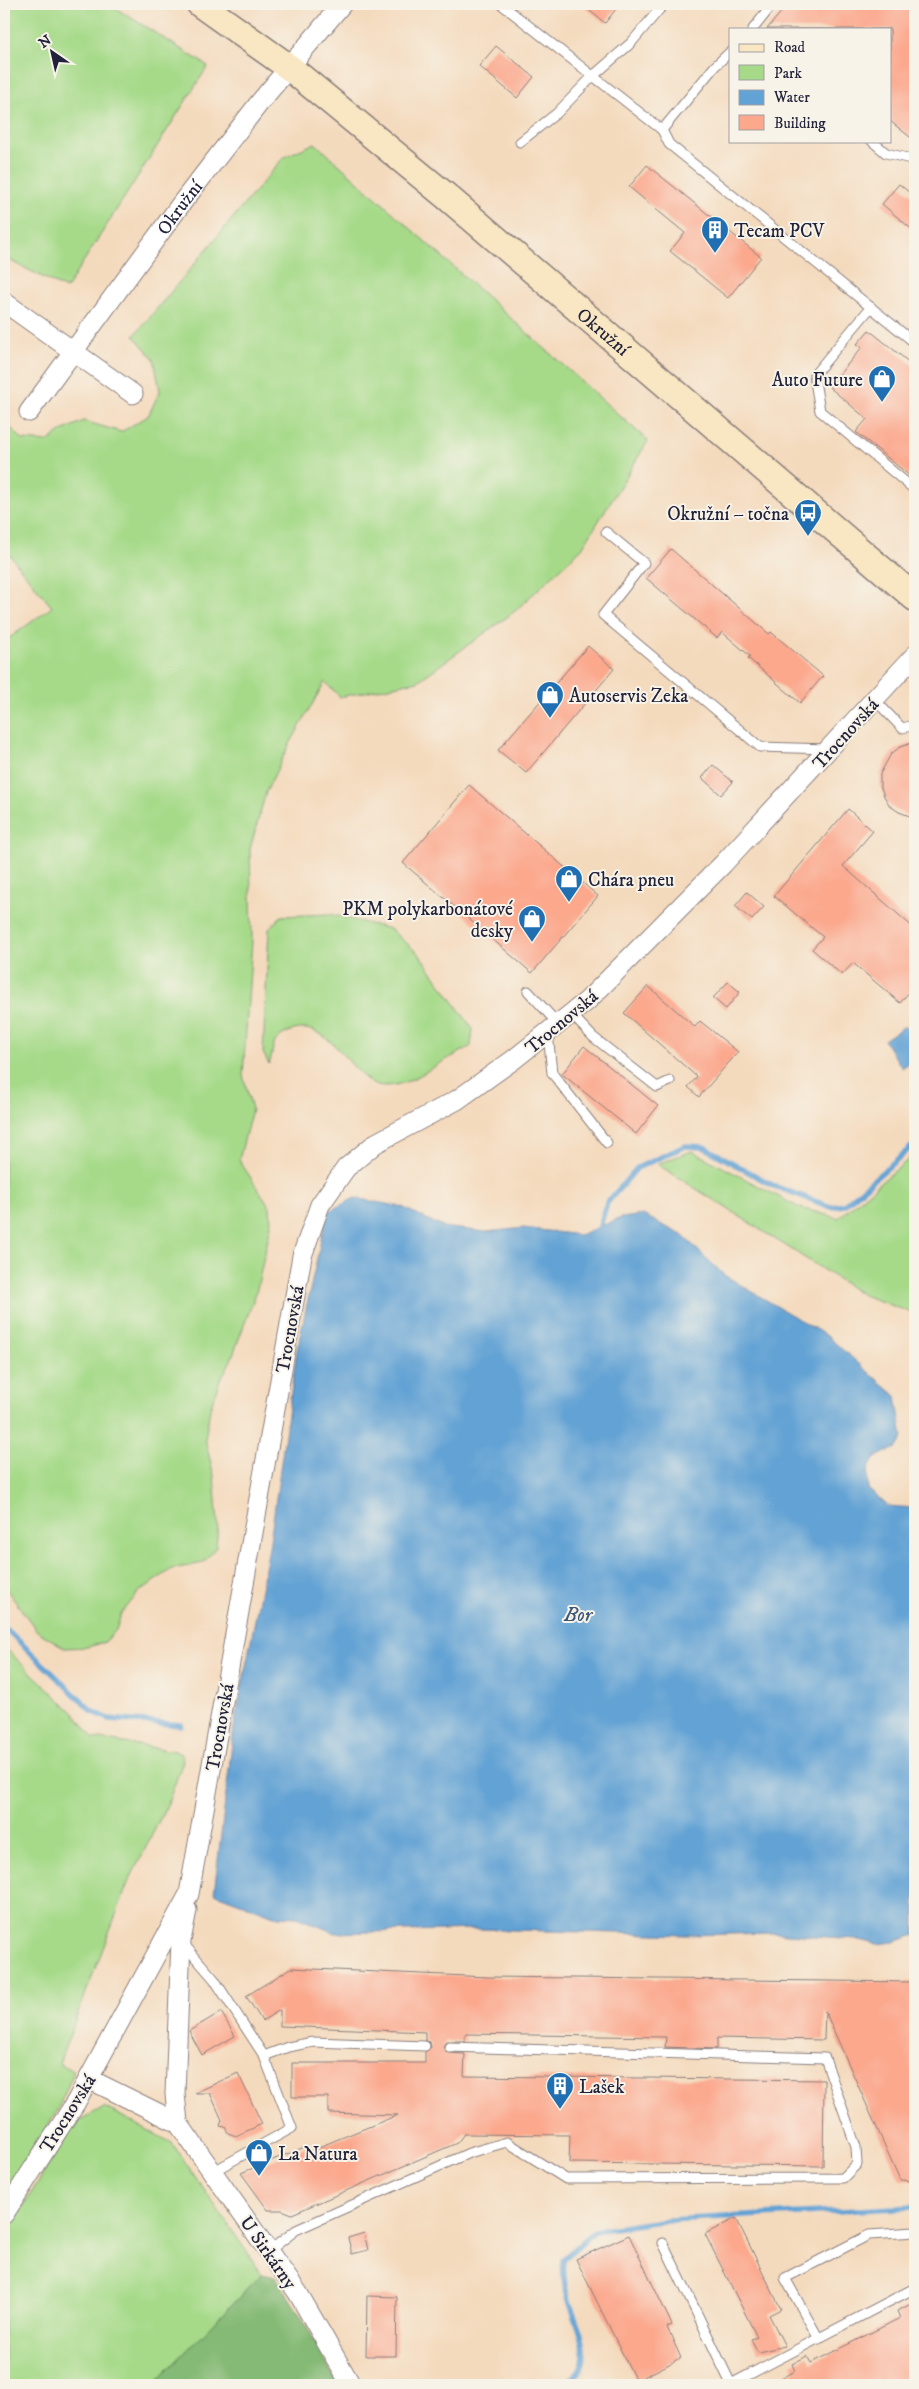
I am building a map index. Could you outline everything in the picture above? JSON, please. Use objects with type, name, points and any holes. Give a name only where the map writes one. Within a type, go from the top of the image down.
[{"type":"main road","name":"Okružní","points":[[200,4],[290,68],[453,202],[915,598]]},
{"type":"street","points":[[290,68],[342,4]]},
{"type":"street","name":"Okružní","points":[[28,412],[187,197],[260,102],[290,68]]},
{"type":"street","points":[[4,302],[133,394]]},
{"type":"street","name":"Trocnovská","points":[[4,2214],[90,2079],[189,1894],[302,1256],[320,1205],[346,1168],[376,1142],[457,1100],[514,1060],[588,1001],[704,884],[831,749],[915,655]]},
{"type":"street","name":"U Sirkárny","points":[[178,2124],[175,2094],[181,1941],[189,1894]]},
{"type":"street","name":"U Sirkárny","points":[[90,2079],[178,2124],[298,2292],[351,2385]]},
{"type":"lane","points":[[501,4],[662,130],[669,144],[915,343]]},
{"type":"lane","points":[[520,142],[557,113],[593,76],[631,43],[664,4]]},
{"type":"lane","points":[[754,28],[773,4]]},
{"type":"lane","points":[[662,130],[715,66],[729,53]]},
{"type":"lane","points":[[873,142],[886,153],[911,159],[915,163]]},
{"type":"lane","points":[[870,307],[814,375],[820,411],[915,490]]},
{"type":"lane","points":[[606,532],[644,563],[603,615],[760,746],[831,749]]},
{"type":"lane","points":[[875,700],[902,728],[915,726]]},
{"type":"lane","points":[[528,991],[559,1024],[593,1037],[657,1087],[670,1081]]},
{"type":"lane","points":[[559,1024],[552,1073],[607,1143]]},
{"type":"lane","points":[[181,1941],[214,1979],[264,2056],[292,2128],[212,2172]]},
{"type":"lane","points":[[264,2056],[305,2043],[333,2042],[425,2046]]},
{"type":"lane","points":[[269,2251],[296,2230],[469,2153],[507,2142],[566,2179],[844,2178],[857,2164],[856,2147],[825,2058],[449,2047]]},
{"type":"lane","points":[[819,2339],[784,2278],[869,2235],[915,2232]]},
{"type":"lane","points":[[662,2243],[730,2385],[915,2288]]},
{"type":"green space","points":[[4,4],[109,4],[208,66],[66,289],[5,258],[4,260]]},
{"type":"green space","points":[[315,143],[648,441],[582,548],[514,612],[418,681],[340,697],[325,682],[287,749],[266,792],[250,849],[252,940],[243,1075],[252,1109],[239,1160],[270,1207],[271,1225],[256,1293],[231,1360],[219,1382],[210,1409],[205,1439],[214,1476],[218,1525],[216,1547],[203,1563],[172,1569],[139,1592],[121,1614],[116,1630],[105,1642],[88,1647],[65,1648],[37,1631],[4,1586],[4,642],[52,607],[4,548],[4,367],[9,426],[23,440],[47,442],[64,430],[84,421],[121,432],[148,416],[160,391],[154,359],[134,336],[284,157]]},
{"type":"green space","points":[[330,914],[390,929],[419,954],[473,1029],[471,1046],[404,1083],[386,1086],[368,1081],[330,1041],[319,1033],[307,1029],[294,1030],[279,1038],[274,1044],[269,1064],[263,1053],[269,929],[281,916]]},
{"type":"green space","points":[[692,1151],[800,1208],[838,1218],[915,1154],[915,1314],[863,1295],[657,1164]]},
{"type":"green space","points":[[4,1647],[75,1714],[93,1738],[175,1751],[182,1755],[183,1761],[168,1803],[128,1883],[59,2063],[74,2072],[57,2111],[4,2193]]},
{"type":"green space","points":[[104,2107],[172,2143],[262,2274],[153,2385],[4,2385],[4,2237],[74,2124]]},
{"type":"green space","points":[[262,2274],[276,2277],[305,2323],[338,2385],[153,2385]]},
{"type":"water","points":[[905,1026],[915,1039],[915,1059],[902,1068],[884,1040]]},
{"type":"water","name":"Bor","points":[[355,1198],[402,1207],[443,1227],[486,1232],[524,1228],[579,1235],[621,1218],[643,1215],[682,1235],[724,1275],[827,1336],[896,1396],[903,1437],[897,1448],[882,1454],[872,1461],[868,1472],[868,1489],[888,1506],[915,1508],[915,1935],[894,1942],[877,1944],[855,1939],[774,1933],[687,1935],[477,1929],[335,1933],[297,1917],[274,1916],[214,1893],[234,1727],[269,1548],[297,1350],[327,1212]]},
{"type":"building","points":[[581,4],[620,4],[605,23]]},
{"type":"building","points":[[788,4],[915,4],[915,141],[892,123],[892,28],[768,28]]},
{"type":"building","points":[[496,46],[534,77],[517,98],[479,66]]},
{"type":"building","name":"Tecam PCV","points":[[647,165],[761,257],[728,298],[670,251],[685,233],[629,187]]},
{"type":"building","points":[[899,184],[915,197],[915,232],[882,204]]},
{"type":"building","name":"Auto Future","points":[[869,330],[915,367],[915,480],[856,432],[867,419],[829,387],[862,347],[857,344]]},
{"type":"building","points":[[671,549],[769,634],[771,632],[823,676],[800,703],[748,658],[750,656],[722,632],[717,638],[646,578]]},
{"type":"building","points":[[588,646],[614,669],[526,773],[498,750]]},
{"type":"building","points":[[915,742],[915,818],[899,812],[890,806],[880,785],[880,774],[891,754],[900,747]]},
{"type":"building","points":[[713,765],[733,782],[721,795],[702,778]]},
{"type":"building","points":[[469,785],[598,896],[532,973],[403,863]]},
{"type":"building","points":[[848,809],[873,831],[843,866],[915,929],[915,985],[900,1003],[853,963],[842,975],[812,949],[823,937],[774,896]]},
{"type":"building","points":[[747,892],[764,907],[752,920],[735,906]]},
{"type":"building","points":[[728,982],[740,992],[726,1009],[713,998]]},
{"type":"building","points":[[648,986],[695,1027],[700,1021],[738,1052],[699,1097],[688,1087],[697,1077],[624,1013]]},
{"type":"building","points":[[584,1046],[658,1106],[636,1134],[562,1074]]},
{"type":"building","points":[[291,1968],[488,1977],[915,1982],[915,2181],[900,2180],[825,2011],[824,2040],[717,2038],[717,2049],[665,2047],[666,2037],[465,2034],[465,2041],[446,2041],[443,2047],[448,2053],[465,2054],[464,2076],[824,2080],[823,2166],[569,2163],[570,2135],[464,2134],[457,2143],[292,2214],[282,2210],[268,2210],[241,2173],[307,2146],[309,2151],[398,2115],[328,2113],[328,2097],[292,2097],[292,2063],[425,2063],[425,2052],[431,2047],[430,2043],[425,2040],[425,2032],[280,2026],[280,2010],[262,2021],[246,1996]]},
{"type":"building","points":[[221,2012],[235,2036],[202,2055],[189,2031]]},
{"type":"building","points":[[238,2073],[262,2124],[236,2136],[228,2133],[225,2127],[220,2126],[222,2120],[210,2093],[195,2093]]},
{"type":"building","points":[[736,2218],[781,2309],[769,2315],[785,2346],[758,2352],[751,2339],[757,2337],[705,2234]]},
{"type":"building","points":[[364,2233],[368,2250],[352,2254],[348,2238]]},
{"type":"building","points":[[629,2235],[672,2325],[667,2327],[681,2358],[636,2381],[576,2259]]},
{"type":"building","points":[[367,2296],[397,2297],[396,2356],[366,2356]]},
{"type":"building","points":[[915,2302],[915,2385],[767,2385],[795,2371],[792,2364],[807,2356],[811,2363],[900,2318],[897,2311]]},
{"type":"waterway","points":[[598,1233],[607,1203],[637,1168],[685,1146],[704,1147],[774,1186],[831,1207],[844,1205],[915,1144]]},
{"type":"waterway","points":[[4,1627],[92,1711],[109,1719],[181,1725]]},
{"type":"waterway","points":[[562,2385],[575,2376],[582,2366],[584,2354],[583,2342],[565,2286],[563,2259],[595,2231],[668,2220],[915,2207]]},
{"type":"place","name":"Tecam PCV","points":[[715,254]]},
{"type":"place","name":"Auto Future","points":[[882,403]]},
{"type":"place","name":"Okružní – točna","points":[[808,537]]},
{"type":"place","name":"Autoservis Zeka","points":[[550,719]]},
{"type":"place","name":"Chára pneu","points":[[569,903]]},
{"type":"place","name":"PKM polykarbonátové desky","points":[[532,943]]},
{"type":"place","name":"Lašek","points":[[560,2110]]},
{"type":"place","name":"La Natura","points":[[259,2177]]}]
